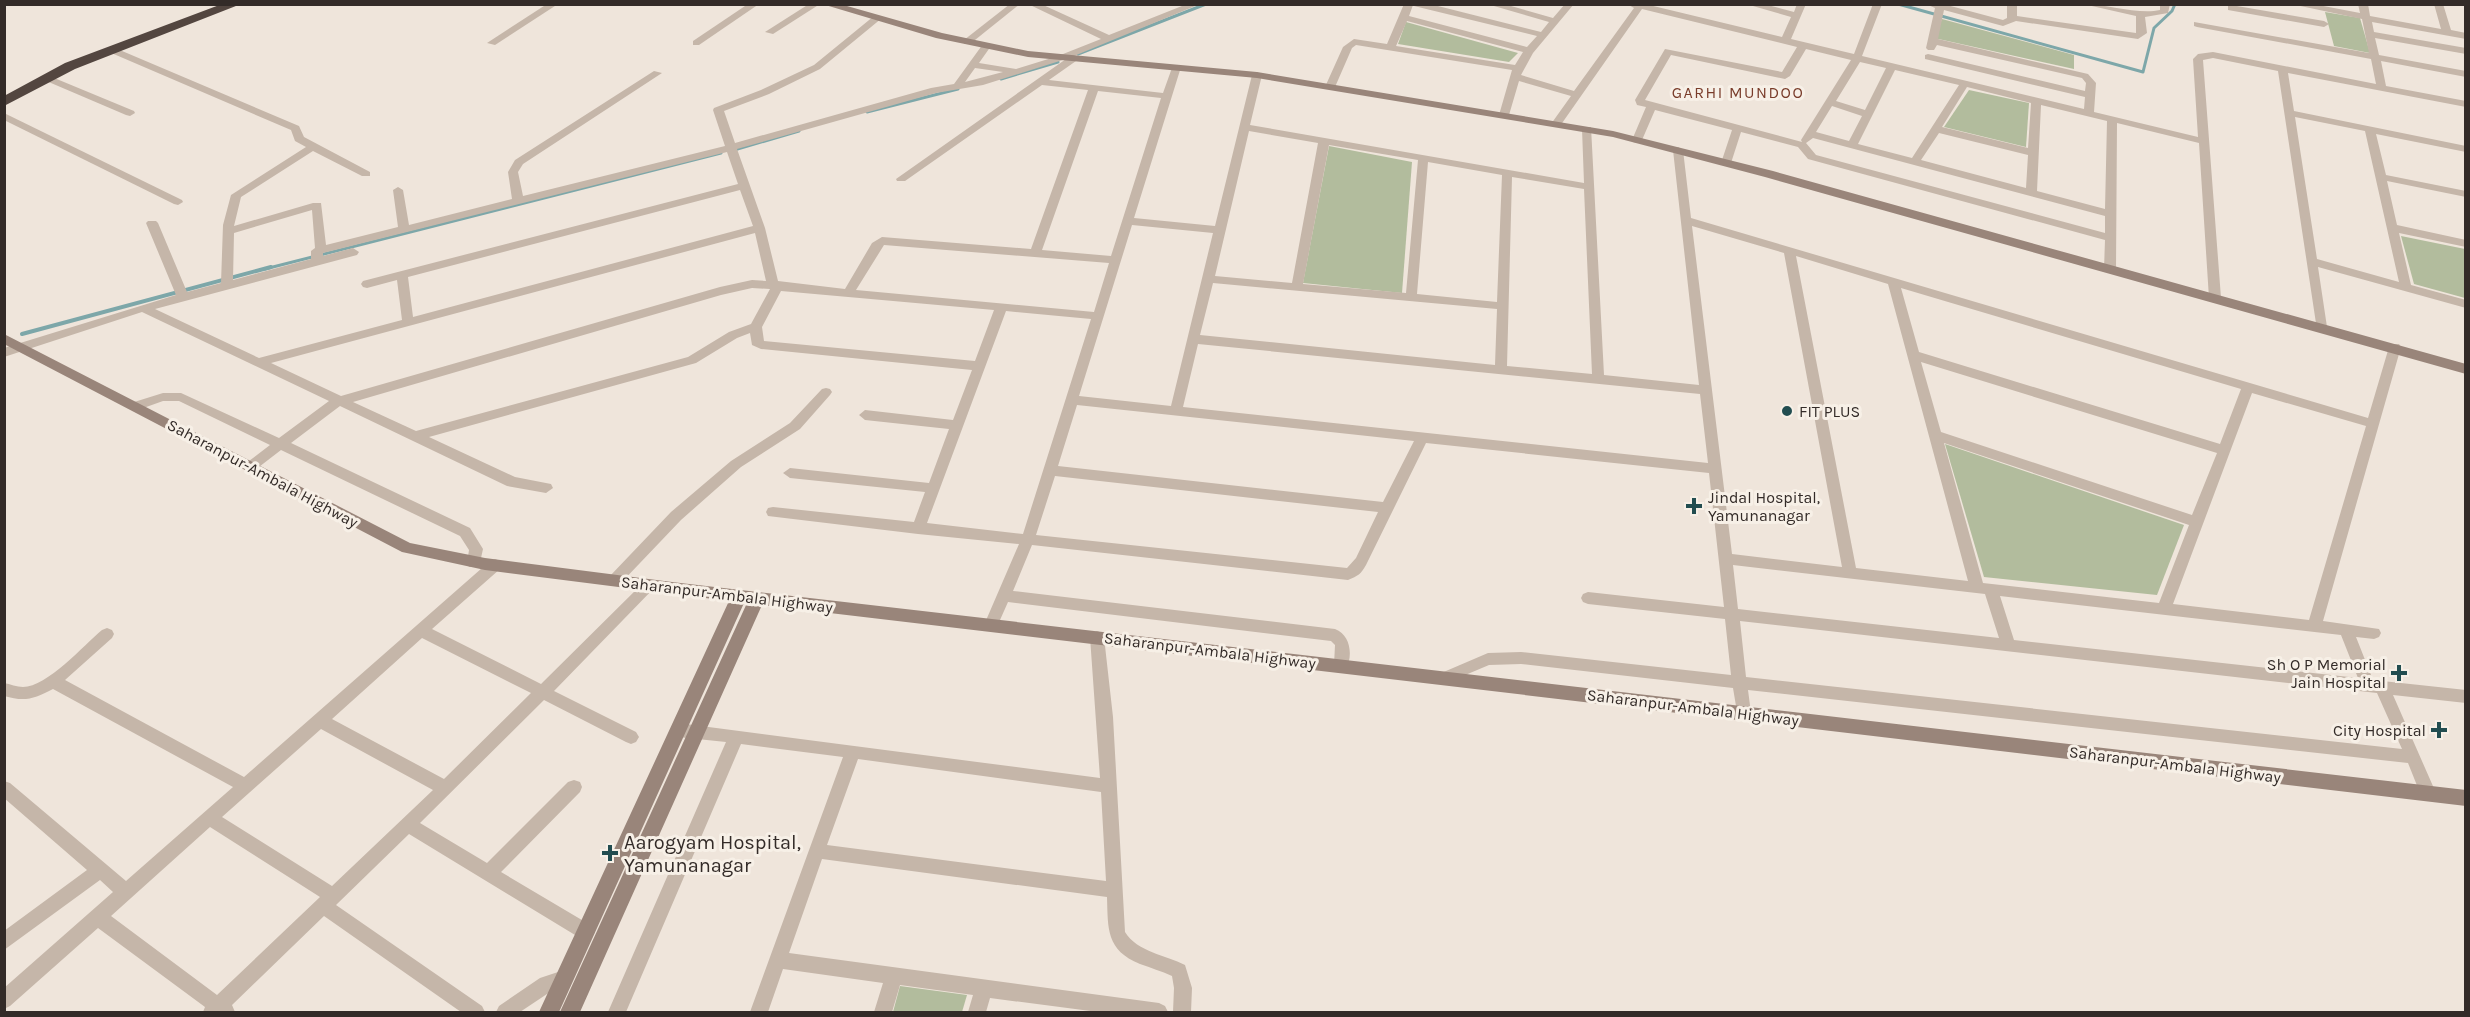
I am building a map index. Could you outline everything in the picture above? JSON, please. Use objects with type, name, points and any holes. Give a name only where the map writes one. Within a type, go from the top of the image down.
[{"type":"highway","points":[[4,93],[63,62],[216,4]]},
{"type":"highway","points":[[4,102],[47,78],[112,50],[235,4]]},
{"type":"street","points":[[492,43],[555,4]]},
{"type":"street","points":[[696,43],[755,4]]},
{"type":"street","points":[[770,32],[816,4]]},
{"type":"street","points":[[827,4],[986,46],[1067,58],[1257,75],[1587,129],[1637,140],[2395,347],[2466,369]]},
{"type":"street","points":[[967,42],[1016,4]]},
{"type":"street","points":[[1032,4],[1110,39]]},
{"type":"street","points":[[4,353],[182,293],[318,256],[404,229],[730,150],[935,90],[957,87],[1067,58],[1196,4]]},
{"type":"street","points":[[1391,47],[1409,4]]},
{"type":"street","points":[[1417,4],[1543,35]]},
{"type":"street","points":[[1491,4],[1555,21]]},
{"type":"street","points":[[1785,41],[1802,4]]},
{"type":"street","points":[[1802,145],[1857,58],[1878,4]]},
{"type":"street","points":[[1930,4],[1939,12],[1997,22],[2009,22],[2012,18],[2012,4]]},
{"type":"street","points":[[2087,4],[2160,14],[2165,11],[2165,4]]},
{"type":"street","points":[[2295,4],[2466,36]]},
{"type":"street","points":[[2363,4],[2382,88]]},
{"type":"street","points":[[2438,4],[2446,33]]},
{"type":"street","points":[[1504,115],[1517,73],[1529,51],[1566,5]]},
{"type":"street","points":[[1556,124],[1636,5],[2204,141]]},
{"type":"street","points":[[1751,5],[1796,15]]},
{"type":"street","points":[[2228,30],[2232,6],[2326,36],[2375,57],[2466,74]]},
{"type":"street","points":[[2320,9],[2326,36]]},
{"type":"street","points":[[1924,73],[1934,41],[1939,12]]},
{"type":"street","points":[[2012,18],[2138,36],[2142,33],[2140,13]]},
{"type":"street","points":[[1403,17],[1529,51]]},
{"type":"street","points":[[877,18],[817,67],[765,93],[718,110],[742,186],[759,228],[775,285],[756,327],[754,338],[761,345],[980,366]]},
{"type":"street","points":[[2197,24],[2228,30],[2326,36]]},
{"type":"street","points":[[2370,34],[2466,51]]},
{"type":"street","points":[[1934,41],[2079,74],[2089,79],[2089,113]]},
{"type":"street","points":[[1330,87],[1350,44],[1360,42],[1517,73],[1577,95]]},
{"type":"street","points":[[1803,45],[1785,76],[1668,51],[1640,100],[1641,103],[1651,108],[1802,145],[1812,157],[2110,238]]},
{"type":"street","points":[[957,87],[986,46]]},
{"type":"street","points":[[112,50],[295,128],[297,137],[312,147],[366,174]]},
{"type":"street","points":[[2215,298],[2198,59],[2201,56],[2213,55],[2466,104]]},
{"type":"street","points":[[1928,57],[2090,94]]},
{"type":"street","points":[[901,179],[1039,82],[1067,58]]},
{"type":"street","points":[[973,65],[1018,71]]},
{"type":"street","points":[[1852,146],[1893,66]]},
{"type":"street","points":[[992,625],[1029,537],[1176,67]]},
{"type":"street","points":[[2283,69],[2321,327]]},
{"type":"street","points":[[518,201],[513,172],[519,162],[657,74]]},
{"type":"street","points":[[1176,412],[1257,75]]},
{"type":"street","points":[[47,78],[130,113]]},
{"type":"street","points":[[1039,82],[1167,96]]},
{"type":"street","points":[[1915,162],[1965,83]]},
{"type":"street","points":[[1035,253],[1095,88]]},
{"type":"street","points":[[2031,194],[2036,100]]},
{"type":"street","points":[[1830,102],[1869,115]]},
{"type":"street","points":[[1637,140],[1651,108]]},
{"type":"street","points":[[2290,113],[2466,149]]},
{"type":"street","points":[[4,116],[178,202]]},
{"type":"street","points":[[2110,269],[2112,119]]},
{"type":"street","points":[[1244,127],[1590,187]]},
{"type":"street","points":[[1587,129],[1598,380]]},
{"type":"street","points":[[1726,163],[1737,129]]},
{"type":"street","points":[[1936,129],[2034,153]]},
{"type":"street","points":[[2370,130],[2406,287]]},
{"type":"street","points":[[1810,134],[2110,214]]},
{"type":"street","points":[[1297,287],[1324,141]]},
{"type":"street","points":[[227,281],[232,200],[236,195],[312,147]]},
{"type":"street","points":[[1678,150],[1743,713]]},
{"type":"street","points":[[1411,298],[1422,158]]},
{"type":"street","points":[[1501,370],[1507,173]]},
{"type":"street","points":[[2381,177],[2466,194]]},
{"type":"street","points":[[367,284],[742,186]]},
{"type":"street","points":[[398,190],[404,229]]},
{"type":"street","points":[[229,231],[317,205],[318,256]]},
{"type":"street","points":[[1686,220],[2373,424]]},
{"type":"street","points":[[1128,221],[1220,230]]},
{"type":"street","points":[[152,223],[182,293]]},
{"type":"street","points":[[256,363],[759,228]]},
{"type":"street","points":[[2393,228],[2466,243]]},
{"type":"street","points":[[849,292],[876,246],[882,241],[1115,260]]},
{"type":"street","points":[[1789,250],[1850,573]]},
{"type":"street","points":[[318,256],[353,252]]},
{"type":"street","points":[[2311,261],[2466,304]]},
{"type":"street","points":[[402,274],[408,323]]},
{"type":"street","points":[[1208,279],[1503,306]]},
{"type":"street","points":[[1893,281],[1935,435],[1984,588],[2008,645]]},
{"type":"street","points":[[250,467],[337,402],[720,291],[752,284],[1098,316]]},
{"type":"street","points":[[918,529],[1002,306]]},
{"type":"street","points":[[143,308],[337,402],[512,482],[546,488]]},
{"type":"street","points":[[413,437],[692,360],[733,335],[756,327]]},
{"type":"street","name":"Saharanpur-Ambala Highway","points":[[4,338],[407,548],[495,566],[2466,798]]},
{"type":"street","points":[[1194,339],[1706,390]]},
{"type":"street","points":[[2315,625],[2395,347]]},
{"type":"street","points":[[1913,355],[2224,450]]},
{"type":"street","points":[[2164,608],[2248,387]]},
{"type":"street","points":[[614,581],[690,503],[736,464],[795,426],[826,392]]},
{"type":"street","points":[[135,406],[163,397],[181,397],[282,444],[401,504],[465,532],[476,549],[474,562]]},
{"type":"street","points":[[1072,400],[1715,469]]},
{"type":"street","points":[[865,415],[957,425]]},
{"type":"street","points":[[1935,435],[2197,522]]},
{"type":"street","points":[[773,512],[918,529],[1029,537],[1348,574],[1355,571],[1361,561],[1422,438]]},
{"type":"street","points":[[1049,470],[1387,508]]},
{"type":"street","points":[[790,473],[933,488]]},
{"type":"street","points":[[1726,559],[2374,633]]},
{"type":"street","points":[[4,1000],[495,566]]},
{"type":"street","points":[[99,918],[219,1011],[650,585]]},
{"type":"street","points":[[1004,596],[1335,635],[1342,643],[1341,665]]},
{"type":"street","points":[[549,1012],[678,730],[748,597]]},
{"type":"street","points":[[570,1012],[696,733],[748,597]]},
{"type":"street","points":[[1588,598],[2466,697]]},
{"type":"street","points":[[2346,630],[2413,757],[2428,793]]},
{"type":"street","points":[[422,631],[631,737]]},
{"type":"street","points":[[4,689],[26,694],[52,681],[107,634]]},
{"type":"street","points":[[1096,637],[1105,717],[1114,890],[1120,942],[1131,953],[1170,965],[1179,971],[1183,988],[1182,1012]]},
{"type":"street","points":[[1444,678],[1469,665],[1504,657],[2413,757]]},
{"type":"street","points":[[52,681],[247,787]]},
{"type":"street","points":[[321,721],[445,788]]},
{"type":"street","points":[[678,730],[1109,786]]},
{"type":"street","points":[[617,1012],[736,737]]},
{"type":"street","points":[[759,1012],[853,751]]},
{"type":"street","points":[[488,874],[574,787]]},
{"type":"street","points":[[4,788],[127,893]]},
{"type":"street","points":[[211,819],[328,901],[476,1012]]},
{"type":"street","points":[[407,824],[586,932]]},
{"type":"street","points":[[817,851],[1114,890]]},
{"type":"street","points":[[4,942],[100,870]]},
{"type":"street","points":[[778,960],[894,975],[1095,1007],[1159,1012]]},
{"type":"street","points":[[883,1012],[894,975]]},
{"type":"street","points":[[505,1012],[546,984],[564,979]]},
{"type":"street","points":[[977,1012],[984,989]]},
{"type":"green space","points":[[2325,12],[2360,18],[2370,53],[2334,46]]},
{"type":"green space","points":[[1942,19],[2074,55],[2074,69],[1934,38]]},
{"type":"green space","points":[[1406,22],[1518,53],[1509,62],[1398,44]]},
{"type":"green space","points":[[1969,90],[2029,103],[2026,147],[1944,127]]},
{"type":"green space","points":[[1329,146],[1412,162],[1402,293],[1303,283]]},
{"type":"green space","points":[[2401,236],[2465,249],[2465,298],[2414,284]]},
{"type":"green space","points":[[1945,444],[2184,525],[2157,595],[1984,577]]},
{"type":"green space","points":[[900,986],[967,995],[962,1012],[893,1012]]},
{"type":"waterway","points":[[1078,54],[1206,4]]},
{"type":"waterway","points":[[1898,4],[2143,72],[2154,28],[2172,11],[2175,4]]},
{"type":"waterway","points":[[1001,79],[1058,62]]},
{"type":"waterway","points":[[867,112],[958,89]]},
{"type":"waterway","points":[[734,150],[799,131]]},
{"type":"waterway","points":[[265,269],[721,153]]},
{"type":"waterway","points":[[22,334],[271,267]]},
{"type":"place","name":"FIT PLUS","points":[[1787,411]]},
{"type":"place","name":"Jindal Hospital, Yamunanagar","points":[[1694,506]]},
{"type":"place","name":"Sh O P Memorial Jain Hospital","points":[[2399,673]]},
{"type":"place","name":"City Hospital","points":[[2439,730]]},
{"type":"place","name":"Aarogyam Hospital, Yamunanagar","points":[[610,853]]},
{"type":"district","name":"GARHI MUNDOO","points":[[1738,92]]}]
